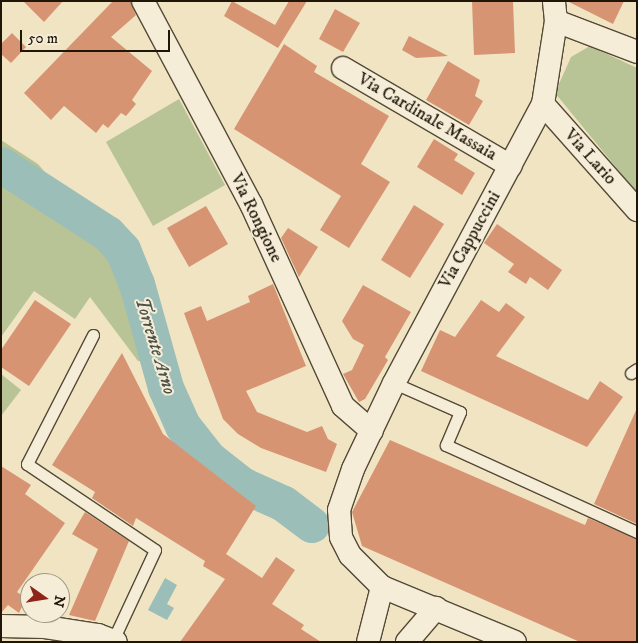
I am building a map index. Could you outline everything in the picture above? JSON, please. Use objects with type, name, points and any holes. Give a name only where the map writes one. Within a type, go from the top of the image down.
[{"type":"street","name":"Via Rongione","points":[[143,1],[252,204],[343,406],[372,432]]},
{"type":"street","name":"Via Cappuccini","points":[[515,642],[382,587],[364,574],[341,537],[339,510],[353,469],[394,383],[543,104],[555,11]]},
{"type":"street","points":[[555,11],[637,52]]},
{"type":"street","name":"Via Cardinale Massaia","points":[[343,68],[511,166]]},
{"type":"street","name":"Via Lario","points":[[543,104],[637,210]]},
{"type":"street","points":[[368,642],[382,587]]},
{"type":"street","points":[[407,642],[436,608]]},
{"type":"street","points":[[1,626],[45,627],[114,641]]},
{"type":"lane","points":[[93,335],[27,464],[155,550],[114,641]]},
{"type":"lane","points":[[394,383],[460,412],[446,445],[637,532]]},
{"type":"green space","points":[[590,46],[637,68],[637,193],[555,93],[571,57]]},
{"type":"green space","points":[[179,99],[225,185],[153,226],[106,142]]},
{"type":"green space","points":[[1,140],[38,164],[57,186],[129,236],[152,312],[170,336],[172,362],[138,361],[90,297],[75,319],[34,291],[1,337]]},
{"type":"green space","points":[[1,374],[21,390],[1,416]]},
{"type":"water","points":[[165,578],[177,585],[167,604],[174,608],[167,620],[148,610]]},
{"type":"building","points":[[23,1],[63,1],[44,22]]},
{"type":"building","points":[[113,1],[130,1],[136,15],[111,37],[152,71],[132,100],[136,104],[126,116],[121,113],[108,128],[103,124],[96,133],[64,106],[51,120],[24,93]]},
{"type":"building","points":[[232,1],[275,25],[289,1],[307,1],[278,48],[224,16]]},
{"type":"building","points":[[472,1],[513,1],[515,53],[474,55]]},
{"type":"building","points":[[567,1],[624,1],[613,24]]},
{"type":"building","points":[[335,9],[360,23],[343,52],[319,39]]},
{"type":"building","points":[[12,33],[26,47],[11,63],[1,54],[1,44]]},
{"type":"building","points":[[409,36],[448,56],[416,58],[402,50]]},
{"type":"building","points":[[284,44],[317,66],[314,72],[389,116],[361,164],[390,182],[349,248],[320,230],[341,196],[234,129]]},
{"type":"building","points":[[448,61],[480,80],[475,96],[483,101],[469,125],[426,100]]},
{"type":"building","points":[[434,139],[458,154],[454,160],[475,173],[462,195],[417,167]]},
{"type":"building","points":[[414,205],[444,224],[410,278],[381,260]]},
{"type":"building","points":[[206,206],[228,244],[189,267],[167,228]]},
{"type":"building","points":[[497,224],[562,270],[548,290],[530,277],[526,284],[508,272],[514,264],[484,243]]},
{"type":"building","points":[[288,228],[318,247],[299,277],[281,238]]},
{"type":"building","points":[[273,284],[306,366],[246,391],[257,412],[307,432],[322,426],[328,439],[337,444],[326,472],[261,448],[238,434],[223,419],[184,313],[201,306],[207,321],[250,302],[248,296]]},
{"type":"building","points":[[363,285],[411,312],[385,357],[388,360],[365,399],[359,402],[343,374],[352,370],[364,345],[353,339],[342,321]]},
{"type":"building","points":[[35,300],[71,324],[29,386],[1,367],[1,350]]},
{"type":"building","points":[[481,300],[499,312],[506,303],[525,317],[496,356],[588,400],[600,381],[623,397],[587,447],[421,371],[440,330],[455,337]]},
{"type":"building","points":[[122,353],[163,434],[256,506],[226,554],[262,578],[276,557],[295,570],[272,604],[304,625],[301,629],[321,642],[180,642],[225,579],[203,566],[205,561],[136,518],[133,526],[92,498],[95,492],[52,465]]},
{"type":"building","points":[[637,408],[637,524],[594,504]]},
{"type":"building","points":[[390,440],[585,525],[588,518],[637,539],[637,642],[580,642],[362,546],[352,512]]},
{"type":"building","points":[[1,466],[31,485],[25,494],[65,523],[30,573],[20,573],[20,588],[17,592],[20,594],[19,613],[8,605],[1,613]]},
{"type":"building","points":[[85,512],[129,541],[95,621],[70,615],[98,549],[72,534]]},
{"type":"waterway","name":"Torrente Arno","points":[[1,165],[108,234],[123,250],[137,284],[166,388],[183,426],[209,459],[242,485],[284,504],[312,525]]}]
